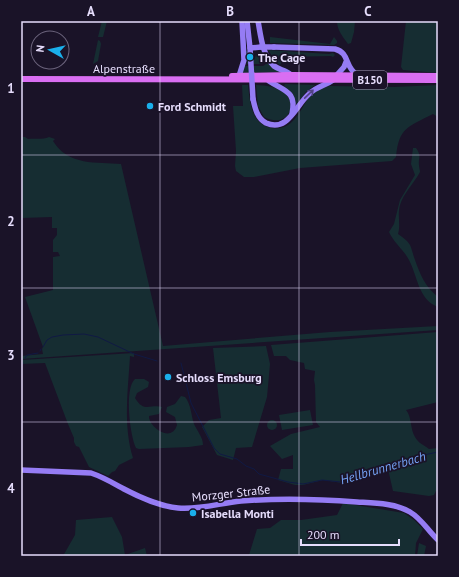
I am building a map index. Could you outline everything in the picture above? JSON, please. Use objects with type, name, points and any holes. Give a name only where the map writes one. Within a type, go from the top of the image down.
[{"type":"main road","name":"Alpenstraße","points":[[228,79],[230,76],[291,75],[334,78],[438,80]]},
{"type":"main road","name":"Alpenstraße","points":[[21,79],[228,79],[230,81],[269,81],[334,78],[357,75],[438,76]]},
{"type":"street","points":[[239,76],[244,60],[242,21]]},
{"type":"street","points":[[247,21],[254,107],[262,120],[268,124],[275,125],[287,121],[306,96],[317,87],[329,84],[344,67],[346,62]]},
{"type":"street","points":[[258,21],[262,45],[267,57],[278,68],[288,72],[291,75]]},
{"type":"street","points":[[250,48],[274,47],[335,49],[344,53],[350,70],[357,75]]},
{"type":"street","points":[[269,81],[282,88],[291,96],[294,106],[292,116]]},
{"type":"street","name":"Morzger Straße","points":[[21,470],[75,471],[91,473],[143,499],[178,508],[196,508],[238,501],[294,499],[366,502],[395,506],[405,509],[418,518],[438,540]]},
{"type":"green space","points":[[102,21],[107,21],[103,37],[98,37]]},
{"type":"green space","points":[[337,21],[355,21],[351,43],[348,44],[342,36]]},
{"type":"green space","points":[[406,21],[438,21],[438,73],[403,70],[401,67]]},
{"type":"green space","points":[[270,37],[330,44],[334,37],[337,43],[334,45],[270,43]]},
{"type":"green space","points":[[98,40],[101,44],[98,61],[93,64]]},
{"type":"green space","points":[[268,50],[333,53],[335,55],[333,57],[284,57],[280,65],[276,62]]},
{"type":"green space","points":[[246,51],[253,51],[254,60],[256,55],[262,51],[267,60],[262,64],[247,64]]},
{"type":"green space","points":[[269,62],[283,72],[242,73],[244,66],[263,66]]},
{"type":"green space","points":[[285,84],[315,85],[306,92],[296,105],[293,94],[284,86]]},
{"type":"green space","points":[[242,85],[248,85],[251,105],[255,117],[264,126],[271,128],[280,128],[288,125],[294,120],[315,92],[321,88],[330,86],[394,87],[438,85],[438,117],[433,114],[406,129],[402,134],[397,147],[396,157],[392,161],[300,168],[254,177],[244,177],[236,171],[235,166],[236,151],[233,106],[243,106]]},
{"type":"green space","points":[[256,85],[273,87],[284,93],[289,100],[291,107],[288,114],[282,119],[274,120],[264,117],[258,106]]},
{"type":"green space","points":[[21,137],[28,139],[49,137],[55,139],[53,141],[59,149],[75,159],[121,164],[163,346],[330,332],[438,326],[438,330],[21,359],[21,356],[43,354],[43,347],[25,297],[53,290],[53,257],[60,256],[58,252],[53,252],[53,240],[57,235],[57,228],[52,228],[52,217],[21,218]]},
{"type":"green space","points":[[413,148],[416,148],[419,153],[420,172],[400,205],[398,234],[410,245],[424,280],[433,293],[438,297],[438,307],[426,299],[422,293],[409,260],[389,232],[394,224],[400,200],[415,175],[411,164]]},
{"type":"green space","points":[[438,332],[438,402],[406,410],[413,434],[416,439],[429,449],[438,448],[438,490],[434,495],[429,496],[393,491],[388,469],[384,473],[358,475],[342,483],[323,480],[303,485],[295,485],[278,480],[281,469],[293,469],[293,455],[282,459],[270,446],[291,434],[320,427],[316,422],[315,371],[305,369],[304,363],[290,360],[286,356],[274,356],[271,345]]},
{"type":"green space","points":[[266,346],[270,364],[267,397],[252,447],[236,448],[233,460],[217,455],[202,427],[209,420],[221,418],[213,348]]},
{"type":"green space","points":[[134,353],[134,357],[130,356],[127,395],[128,433],[133,458],[119,465],[115,471],[108,476],[89,467],[79,447],[76,446],[45,363],[21,364],[21,360]]},
{"type":"green space","points":[[135,379],[144,379],[149,382],[148,387],[137,393],[135,398],[138,403],[144,407],[162,407],[159,414],[149,416],[149,418],[154,427],[162,432],[171,433],[177,425],[175,417],[166,412],[167,407],[175,404],[181,396],[185,397],[189,403],[194,424],[201,437],[203,445],[189,447],[136,448],[129,412],[130,392]]},
{"type":"green space","points":[[310,410],[313,425],[282,430],[279,415]]},
{"type":"green space","points":[[270,420],[274,420],[276,421],[276,429],[270,430],[267,427],[267,423]]},
{"type":"green space","points":[[343,503],[404,513],[414,520],[423,529],[416,543],[415,556],[249,556],[257,529],[270,528],[281,520],[301,520],[337,515]]},
{"type":"green space","points":[[112,517],[122,537],[125,555],[145,548],[147,556],[63,556],[75,535],[76,520]]},
{"type":"green space","points":[[419,543],[426,546],[424,556],[417,556]]},
{"type":"waterway","name":"Hellbrunnerbach","points":[[43,347],[47,340],[52,337],[84,334],[98,337],[134,354],[157,361]]},
{"type":"waterway","name":"Hellbrunnerbach","points":[[25,358],[27,355],[38,353]]},
{"type":"waterway","name":"Hellbrunnerbach","points":[[181,363],[191,403],[214,448],[220,454],[237,459],[246,466],[254,469],[259,474],[288,482],[303,484],[322,480],[341,482],[348,480],[357,474],[382,471],[394,464],[438,452]]},
{"type":"place","name":"The Cage","points":[[250,57]]},
{"type":"place","name":"Ford Schmidt","points":[[150,106]]},
{"type":"place","name":"Schloss Emsburg","points":[[168,377]]},
{"type":"place","name":"Isabella Monti","points":[[193,513]]}]
